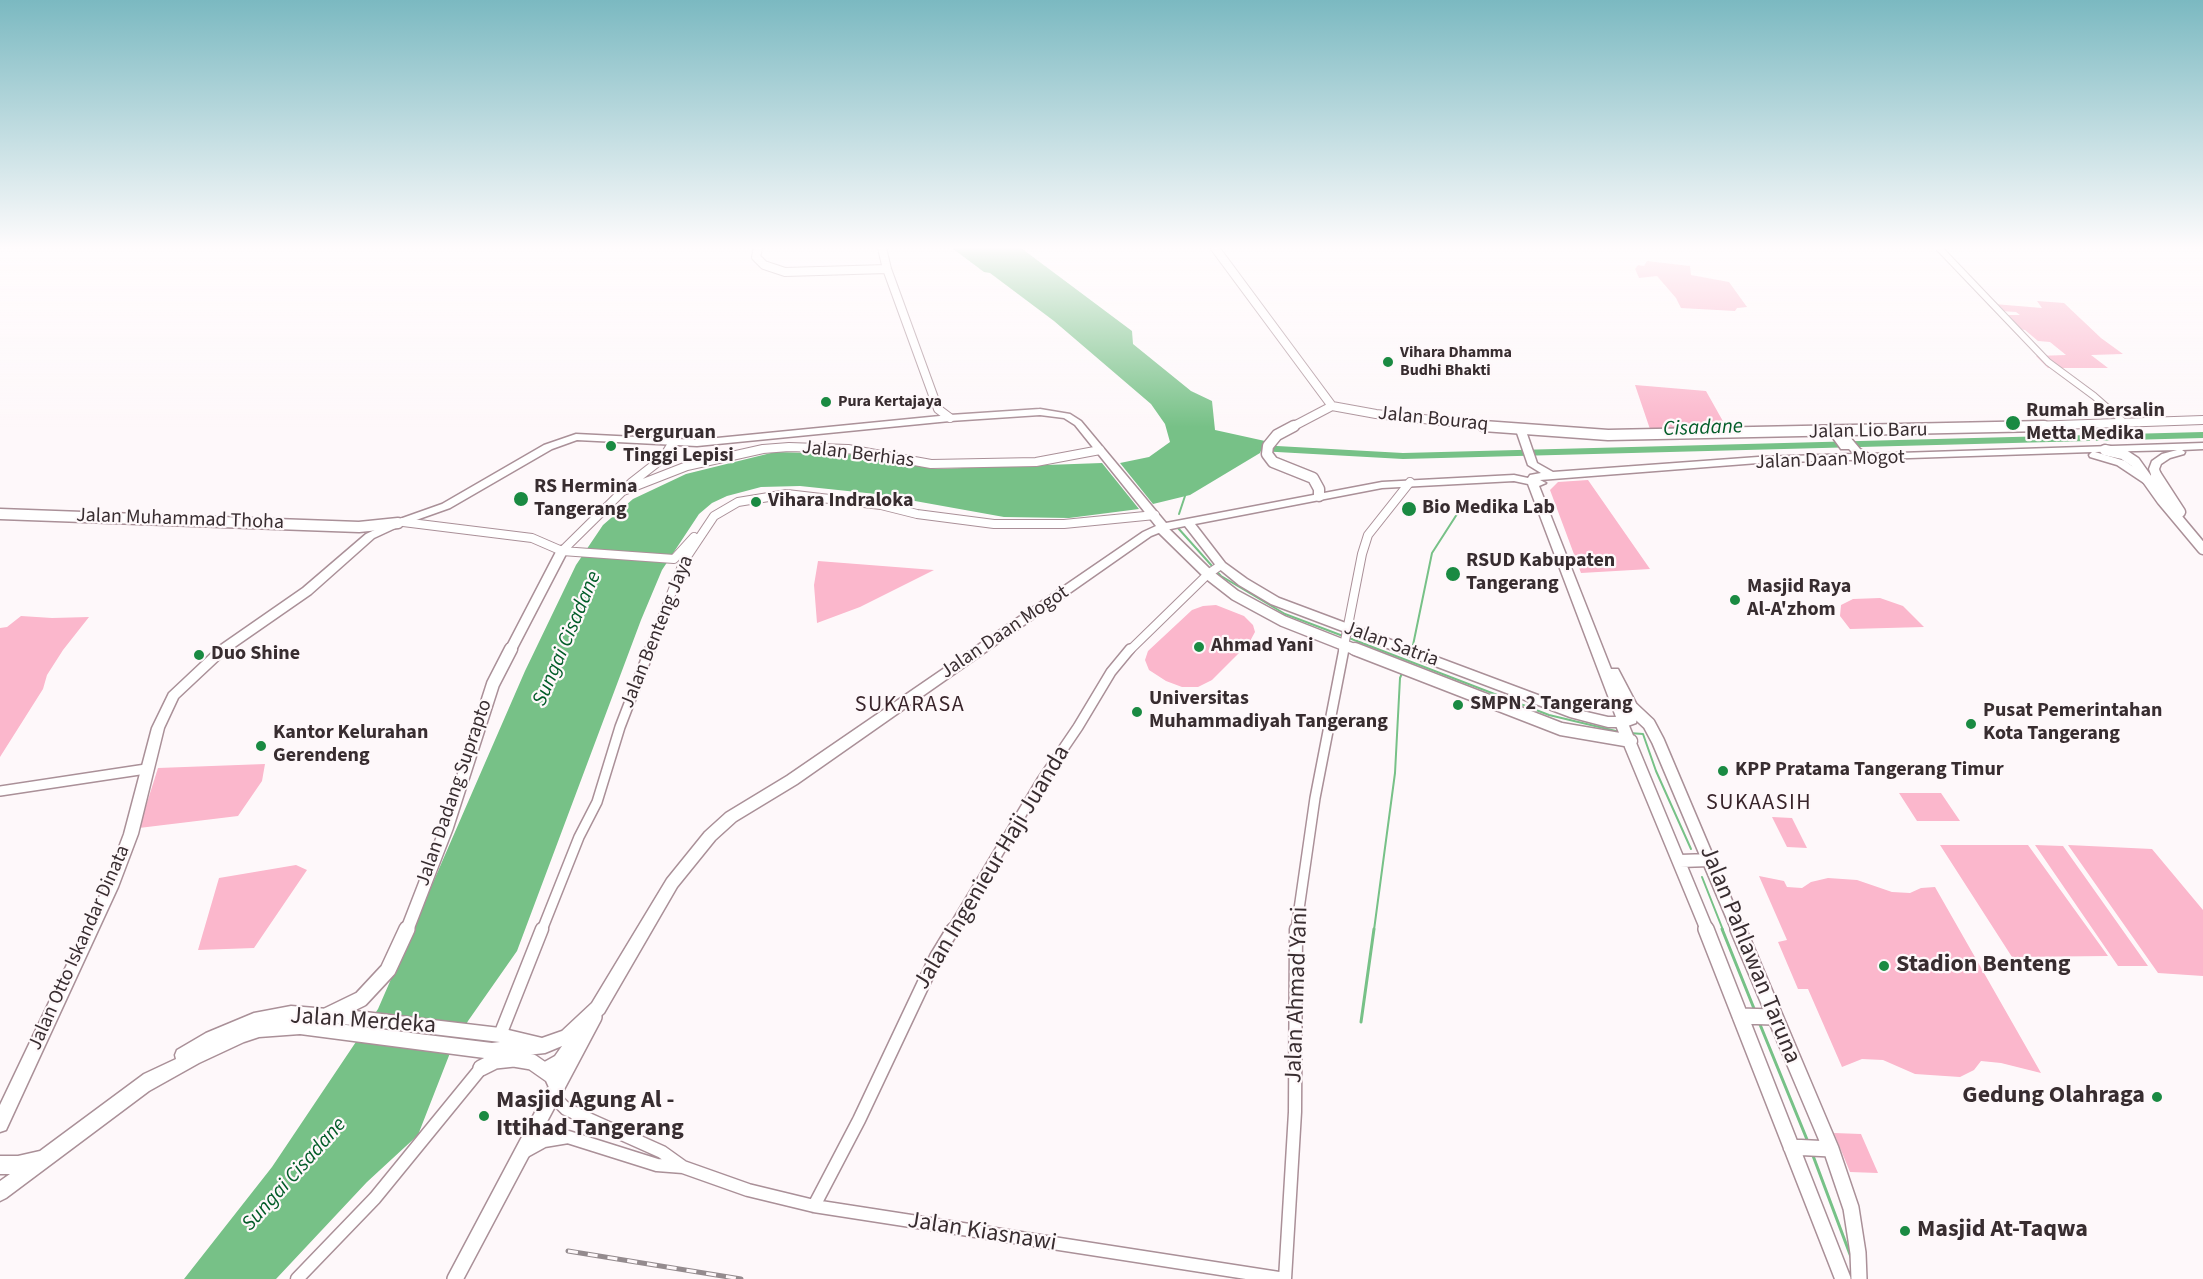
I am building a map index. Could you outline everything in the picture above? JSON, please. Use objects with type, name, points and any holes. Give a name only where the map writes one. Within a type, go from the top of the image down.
[{"type":"highway","name":"Jalan Otto Iskandar Dinata","points":[[0,1124],[111,887],[130,834],[158,728],[173,696],[222,650],[307,591],[362,534],[446,506],[563,441],[588,436],[697,443],[950,418],[1054,413],[1067,416],[1078,423],[1160,523]]},
{"type":"highway","points":[[1514,478],[1527,475],[1532,464],[1528,431]]},
{"type":"highway","points":[[1839,434],[1850,453]]},
{"type":"highway","name":"Jalan Daan Mogot","points":[[490,1042],[546,1045],[568,1036],[598,1008],[672,883],[710,836],[731,817],[792,780],[1160,523],[1208,519],[1319,496],[1410,482],[1514,478],[1538,484],[1555,478],[1808,462],[2203,448]]},
{"type":"highway","name":"Jalan Daan Mogot","points":[[1538,484],[1553,474],[1850,453],[1867,456],[2123,454],[2203,448]]},
{"type":"highway","points":[[2088,454],[2121,463],[2153,479],[2156,463],[2166,456],[2181,451]]},
{"type":"highway","points":[[1532,464],[1541,471],[1553,474]]},
{"type":"highway","points":[[1501,479],[1538,484]]},
{"type":"highway","name":"Jalan Pahlawan Taruna","points":[[1538,484],[1619,683],[1633,709]]},
{"type":"highway","name":"Jalan Pahlawan Taruna","points":[[1538,484],[1622,714],[1626,732]]},
{"type":"highway","points":[[1160,523],[1208,519]]},
{"type":"highway","name":"Jalan Satria","points":[[1188,522],[1221,565],[1243,582],[1275,601],[1347,630],[1626,732]]},
{"type":"highway","points":[[1626,732],[1633,709]]},
{"type":"highway","name":"Jalan Merdeka","points":[[0,1192],[183,1055],[206,1041],[254,1020],[291,1013],[336,1016],[490,1042]]},
{"type":"highway","name":"Jalan Merdeka","points":[[144,1085],[202,1054],[240,1036],[259,1030],[300,1027],[334,1032],[490,1042]]},
{"type":"highway","points":[[545,1070],[565,1058],[570,1049],[568,1036]]},
{"type":"highway","points":[[0,1165],[18,1165],[50,1156]]},
{"type":"main road","points":[[901,308],[938,409],[950,418]]},
{"type":"main road","points":[[1259,308],[1334,408],[1277,435],[1266,454],[1273,462],[1313,478],[1319,489],[1319,496]]},
{"type":"main road","name":"Jalan Bouraq","points":[[1334,408],[1528,431]]},
{"type":"main road","points":[[926,421],[938,409]]},
{"type":"main road","name":"Jalan Lio Baru","points":[[1528,431],[1620,435],[1839,434],[2123,425],[2203,420]]},
{"type":"main road","name":"Jalan Daan Mogot","points":[[2105,450],[2123,454]]},
{"type":"main road","points":[[2123,454],[2153,479],[2203,540]]},
{"type":"main road","points":[[2153,479],[2162,500],[2203,549]]},
{"type":"main road","name":"Jalan Muhammad Thoha","points":[[0,514],[362,534]]},
{"type":"main road","points":[[1160,523],[1209,574],[1235,596],[1258,609],[1561,729],[1598,737],[1626,732]]},
{"type":"main road","name":"Jalan Dadang Suprapto","points":[[336,1016],[361,999],[388,970],[398,952],[447,827],[493,684],[562,551]]},
{"type":"main road","name":"Jalan Pahlawan Taruna","points":[[1633,709],[1649,724],[1659,741],[1710,860],[1770,1017],[1848,1197],[1858,1253],[1859,1279]]},
{"type":"main road","name":"Jalan Pahlawan Taruna","points":[[1626,732],[1743,1016],[1843,1279]]},
{"type":"main road","points":[[1680,861],[1710,860]]},
{"type":"main road","name":"Jalan Daan Mogot","points":[[455,1279],[598,1008]]},
{"type":"main road","points":[[1743,1016],[1770,1017]]},
{"type":"main road","points":[[481,1068],[495,1061],[514,1059],[531,1062],[552,1076],[555,1092]]},
{"type":"main road","points":[[1794,1147],[1827,1149]]},
{"type":"street","points":[[1995,308],[2048,362],[2094,396],[2123,425]]},
{"type":"street","points":[[562,551],[623,491],[663,458],[674,442]]},
{"type":"street","name":"Jalan Berhias","points":[[623,491],[687,466],[763,449],[814,447],[848,449],[931,464],[1036,462],[1102,453]]},
{"type":"street","points":[[1344,643],[1368,535],[1410,482]]},
{"type":"street","name":"Jalan Benteng Jaya","points":[[297,1279],[375,1198],[481,1068],[490,1042],[579,837],[597,802],[620,727],[684,561],[714,516],[738,502],[787,494],[881,504],[917,514],[994,524],[1160,523]]},
{"type":"street","points":[[2162,500],[2169,516],[2203,554]]},
{"type":"street","points":[[401,522],[532,538],[562,551],[673,559]]},
{"type":"street","points":[[673,559],[702,532]]},
{"type":"street","points":[[673,559],[676,565],[673,589]]},
{"type":"street","name":"Jalan Ingenieur Haji Juanda","points":[[814,1206],[859,1120],[936,957],[1042,780],[1124,655],[1221,565]]},
{"type":"street","name":"Jalan Ahmad Yani","points":[[1285,1279],[1295,1112],[1296,932],[1315,798],[1344,643]]},
{"type":"street","points":[[0,790],[146,769]]},
{"type":"street","name":"Jalan Kiasnawi","points":[[555,1092],[566,1109],[662,1152],[683,1167]]},
{"type":"street","name":"Jalan Kiasnawi","points":[[524,1152],[544,1141],[568,1137],[657,1165],[683,1167],[748,1190],[814,1206],[1285,1279]]},
{"type":"shaded area","points":[[1681,308],[1740,308],[1735,311]]},
{"type":"shaded area","points":[[1997,308],[2069,308],[2101,338],[2123,354],[2091,355],[2108,368],[2048,368],[2036,356],[2066,355],[2050,342],[2038,341],[2025,330],[2017,329],[2003,315],[2020,315],[2016,312],[2000,311]]},
{"type":"shaded area","points":[[1635,385],[1706,391],[1729,432],[1652,435]]},
{"type":"shaded area","points":[[1588,480],[1650,569],[1581,573],[1550,490],[1558,482]]},
{"type":"shaded area","points":[[818,561],[934,570],[860,607],[817,623],[814,585]]},
{"type":"shaded area","points":[[1880,598],[1903,606],[1924,627],[1850,629],[1840,616],[1841,605],[1853,599]]},
{"type":"shaded area","name":"Ahmad Yani","points":[[1216,605],[1244,616],[1253,625],[1255,632],[1249,643],[1212,680],[1198,687],[1182,687],[1166,681],[1149,670],[1145,660],[1148,651],[1192,610]]},
{"type":"shaded area","points":[[21,616],[89,617],[47,675],[43,689],[0,757],[0,628],[7,627]]},
{"type":"shaded area","points":[[265,764],[262,781],[238,816],[139,828],[158,768]]},
{"type":"shaded area","points":[[1899,793],[1941,793],[1960,821],[1917,821]]},
{"type":"shaded area","points":[[1772,817],[1792,818],[1807,848],[1787,847]]},
{"type":"shaded area","points":[[1940,845],[2028,845],[2108,956],[2012,957]]},
{"type":"shaded area","points":[[2035,845],[2063,846],[2148,966],[2118,966]]},
{"type":"shaded area","points":[[2068,845],[2152,849],[2203,910],[2203,976],[2158,973]]},
{"type":"shaded area","points":[[296,865],[307,870],[254,948],[198,950],[219,878]]},
{"type":"shaded area","name":"Stadion Benteng","points":[[1759,876],[1784,881],[1787,887],[1802,888],[1811,882],[1828,878],[1857,880],[1892,892],[1910,893],[1921,888],[1935,887],[2041,1073],[2001,1063],[1981,1061],[1974,1070],[1960,1077],[1915,1074],[1883,1060],[1862,1059],[1842,1067],[1808,989],[1798,989],[1778,942],[1787,940]]},
{"type":"shaded area","points":[[1834,1133],[1861,1134],[1878,1173],[1850,1172]]},
{"type":"water","points":[[1036,308],[1101,308],[1132,331],[1133,344],[1191,391],[1212,401],[1215,430],[1265,441],[1260,453],[1190,495],[1153,504],[1120,463],[1149,457],[1170,442],[1165,424],[1151,404]]},
{"type":"water","name":"Sungai Cisadane","points":[[775,452],[848,454],[935,469],[1102,463],[1139,509],[1069,518],[1004,517],[876,494],[800,486],[761,487],[727,496],[712,503],[699,514],[662,570],[641,620],[517,951],[468,1021],[450,1053],[418,1135],[367,1182],[276,1279],[184,1279],[272,1167],[378,1009],[525,671],[576,565],[603,525],[633,499],[686,474]]},
{"type":"waterway","name":"Cisadane","points":[[1259,448],[1403,456],[2203,435]]},
{"type":"waterway","points":[[1179,514],[1185,496]]},
{"type":"waterway","points":[[1412,650],[1432,553],[1459,511]]},
{"type":"waterway","points":[[1178,528],[1221,576],[1285,614],[1343,636]]},
{"type":"waterway","points":[[1349,638],[1549,715],[1620,732]]},
{"type":"waterway","points":[[1374,930],[1395,773],[1400,678],[1403,671]]},
{"type":"waterway","points":[[1629,733],[1643,734],[1656,771],[1691,849]]},
{"type":"waterway","points":[[1702,877],[1723,930]]},
{"type":"waterway","points":[[1361,1022],[1374,929]]},
{"type":"waterway","points":[[1722,929],[1755,1011]]},
{"type":"waterway","points":[[1759,1022],[1808,1142]]},
{"type":"waterway","points":[[1812,1153],[1851,1257]]},
{"type":"railway","points":[[568,1251],[741,1279]]},
{"type":"place","name":"Vihara Dhamma Budhi Bhakti","points":[[1388,362]]},
{"type":"place","name":"Pura Kertajaya","points":[[826,402]]},
{"type":"place","name":"Rumah Bersalin Metta Medika","points":[[2013,423]]},
{"type":"place","name":"Perguruan Tinggi Lepisi","points":[[611,446]]},
{"type":"place","name":"RS Hermina Tangerang","points":[[521,499]]},
{"type":"place","name":"Vihara Indraloka","points":[[756,502]]},
{"type":"place","name":"Bio Medika Lab","points":[[1409,509]]},
{"type":"place","name":"RSUD Kabupaten Tangerang","points":[[1453,574]]},
{"type":"place","name":"Masjid Raya Al-A'zhom","points":[[1735,600]]},
{"type":"place","name":"Ahmad Yani","points":[[1199,647]]},
{"type":"place","name":"Duo Shine","points":[[199,655]]},
{"type":"place","name":"SMPN 2 Tangerang","points":[[1458,705]]},
{"type":"place","name":"Universitas Muhammadiyah Tangerang","points":[[1137,712]]},
{"type":"place","name":"Pusat Pemerintahan Kota Tangerang","points":[[1971,724]]},
{"type":"place","name":"Kantor Kelurahan Gerendeng","points":[[261,746]]},
{"type":"place","name":"KPP Pratama Tangerang Timur","points":[[1723,771]]},
{"type":"place","name":"Stadion Benteng","points":[[1884,966]]},
{"type":"place","name":"Gedung Olahraga","points":[[2157,1097]]},
{"type":"place","name":"Masjid Agung Al - Ittihad Tangerang","points":[[484,1116]]},
{"type":"place","name":"Masjid At-Taqwa","points":[[1905,1231]]},
{"type":"district","name":"SUKARASA","points":[[910,706]]},
{"type":"district","name":"SUKAASIH","points":[[1759,804]]}]
